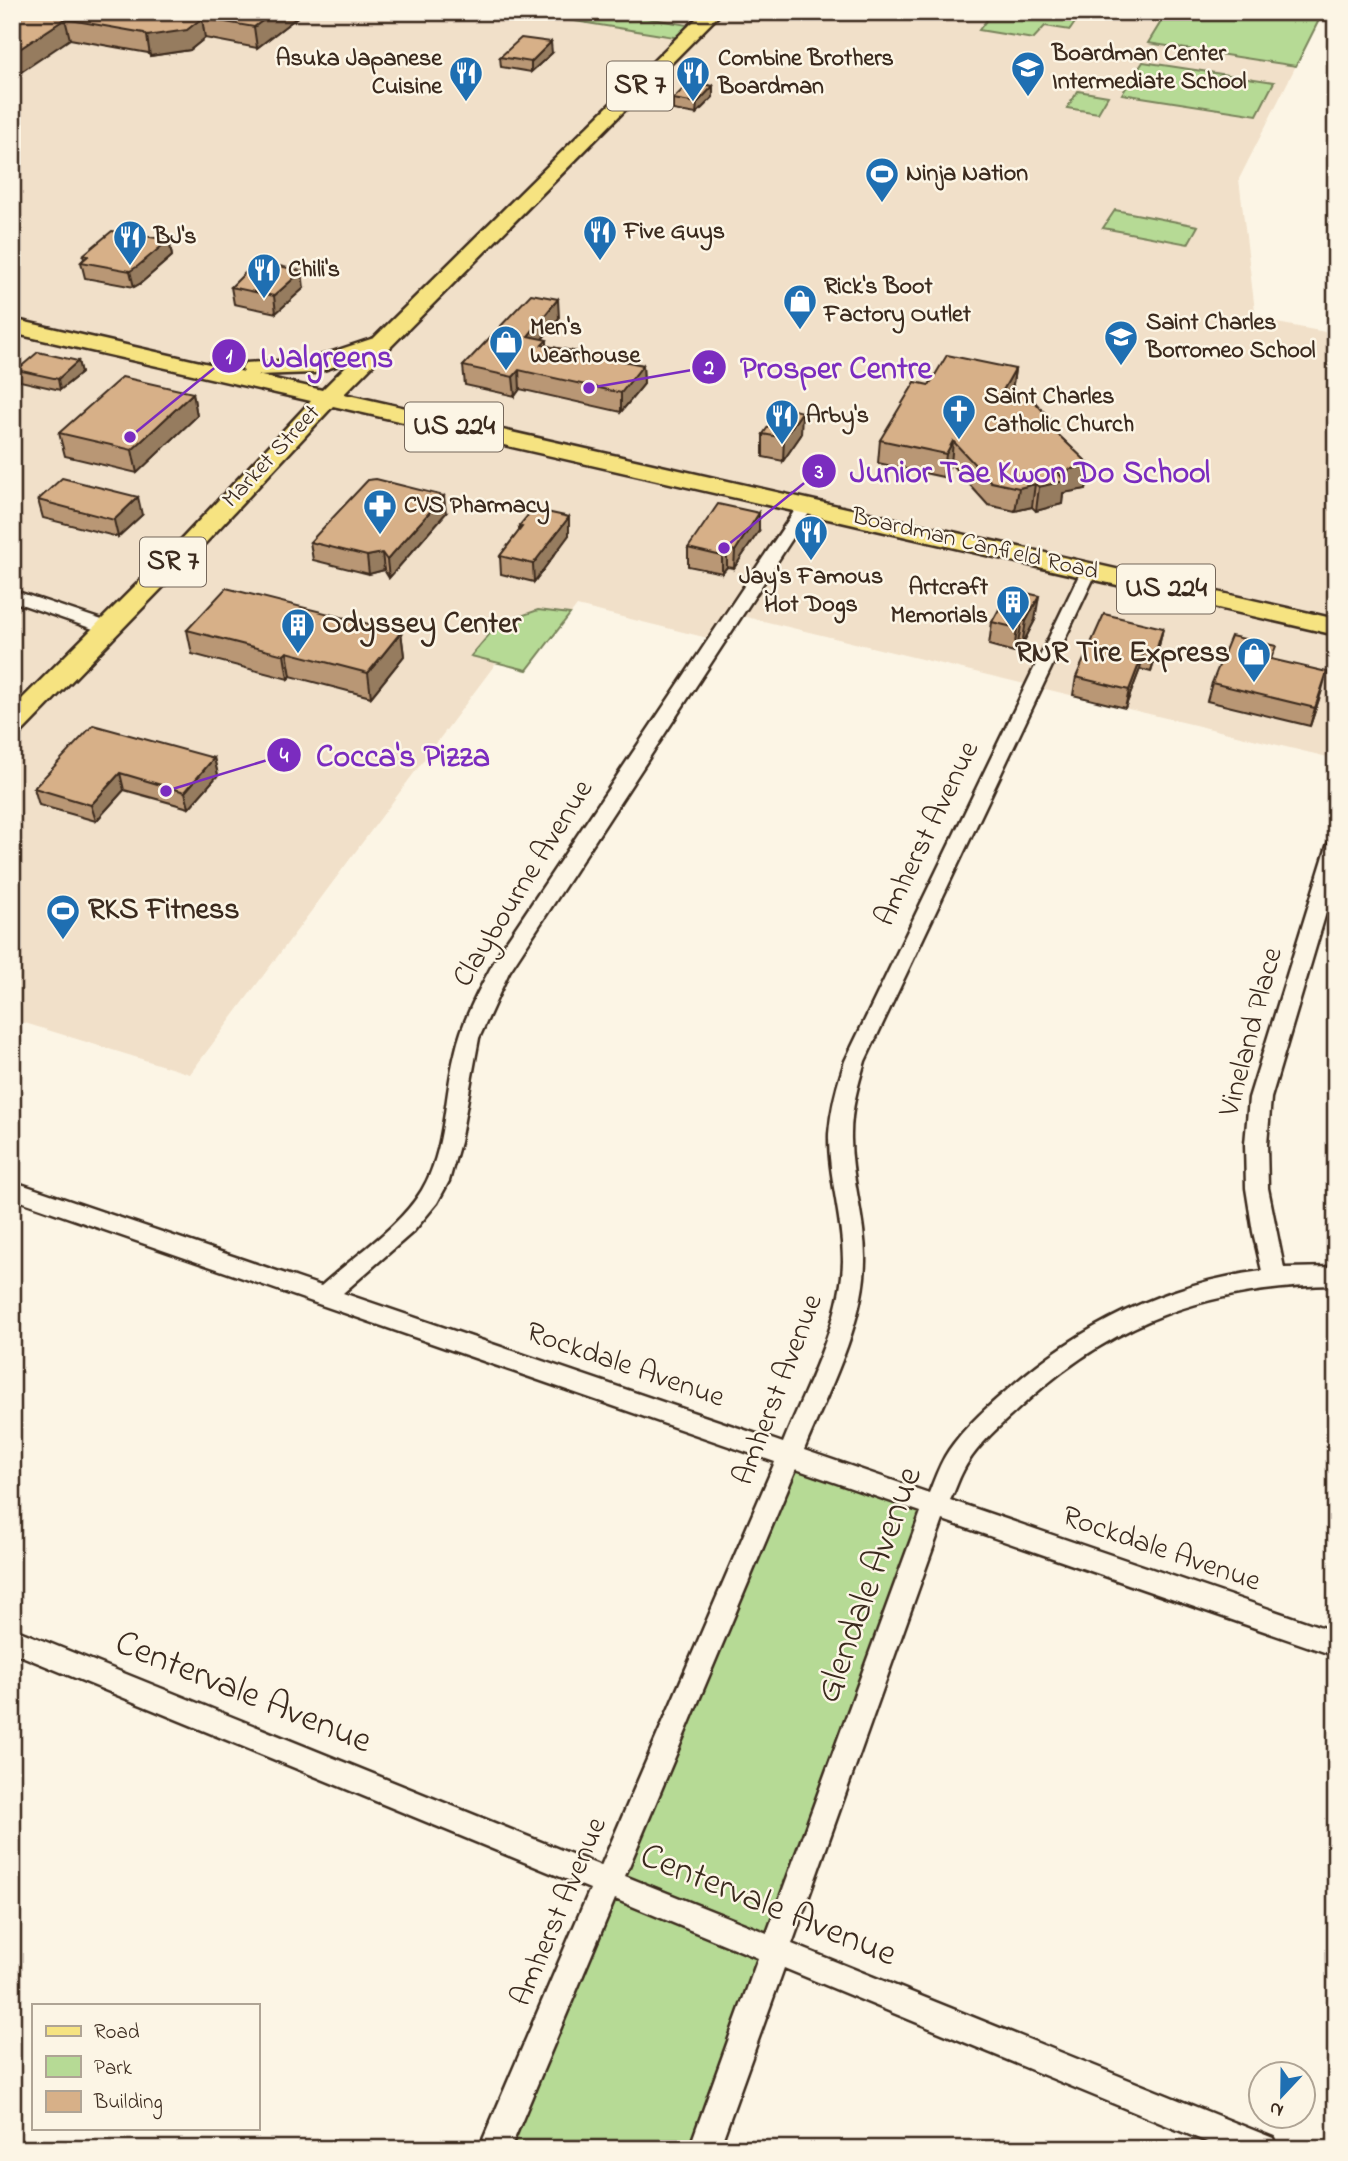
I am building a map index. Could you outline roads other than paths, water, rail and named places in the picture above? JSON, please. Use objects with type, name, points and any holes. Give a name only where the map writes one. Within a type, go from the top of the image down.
[{"type":"main road","name":"Market Street","points":[[12,726],[327,398],[713,12]]},
{"type":"main road","name":"US 224","points":[[12,326],[327,398]]},
{"type":"main road","points":[[163,361],[253,369],[293,368],[331,361],[386,340]]},
{"type":"main road","name":"Boardman Canfield Road","points":[[327,398],[1336,627]]},
{"type":"street","name":"Claybourne Avenue","points":[[325,1296],[409,1222],[430,1195],[447,1148],[470,1037],[491,986],[510,951],[805,506]]},
{"type":"street","name":"Amherst Avenue","points":[[494,2149],[790,1455],[840,1330],[851,1289],[853,1233],[842,1171],[840,1136],[844,1097],[855,1060],[1089,571]]},
{"type":"street","points":[[12,594],[108,628]]},
{"type":"street","name":"Vineland Place","points":[[1275,1276],[1262,1234],[1255,1173],[1255,1133],[1259,1098],[1336,846]]},
{"type":"street","name":"Rockdale Avenue","points":[[12,1189],[1336,1644]]},
{"type":"street","name":"Glendale Avenue","points":[[704,2149],[936,1505],[954,1463],[1032,1379],[1069,1351],[1110,1327],[1195,1294],[1275,1276],[1336,1276]]},
{"type":"street","name":"Centervale Avenue","points":[[12,1640],[1262,2149]]},
{"type":"place","name":"Boardman Center Intermediate School","points":[[1028,98]]},
{"type":"place","name":"Asuka Japanese Cuisine","points":[[466,103]]},
{"type":"place","name":"Combine Brothers Boardman","points":[[693,103]]},
{"type":"place","name":"Ninja Nation","points":[[882,204]]},
{"type":"place","name":"Five Guys","points":[[600,262]]},
{"type":"place","name":"BJ's","points":[[130,267]]},
{"type":"place","name":"Chili's","points":[[264,300]]},
{"type":"place","name":"Rick's Boot Factory Outlet","points":[[800,331]]},
{"type":"place","name":"Saint Charles Borromeo School","points":[[1121,367]]},
{"type":"place","name":"Men's Wearhouse","points":[[506,372]]},
{"type":"place","name":"Prosper Centre","points":[[589,388]]},
{"type":"place","name":"Walgreens","points":[[130,437]]},
{"type":"place","name":"Saint Charles Catholic Church","points":[[959,441]]},
{"type":"place","name":"Arby's","points":[[782,446]]},
{"type":"place","name":"CVS Pharmacy","points":[[380,536]]},
{"type":"place","name":"Junior Tae Kwon Do School","points":[[724,548]]},
{"type":"place","name":"Jay's Famous Hot Dogs","points":[[811,562]]},
{"type":"place","name":"Artcraft Memorials","points":[[1013,632]]},
{"type":"place","name":"Odyssey Center","points":[[298,655]]},
{"type":"place","name":"RNR Tire Express","points":[[1254,684]]},
{"type":"place","name":"Cocca's Pizza","points":[[166,791]]},
{"type":"place","name":"RKS Fitness","points":[[63,941]]}]
